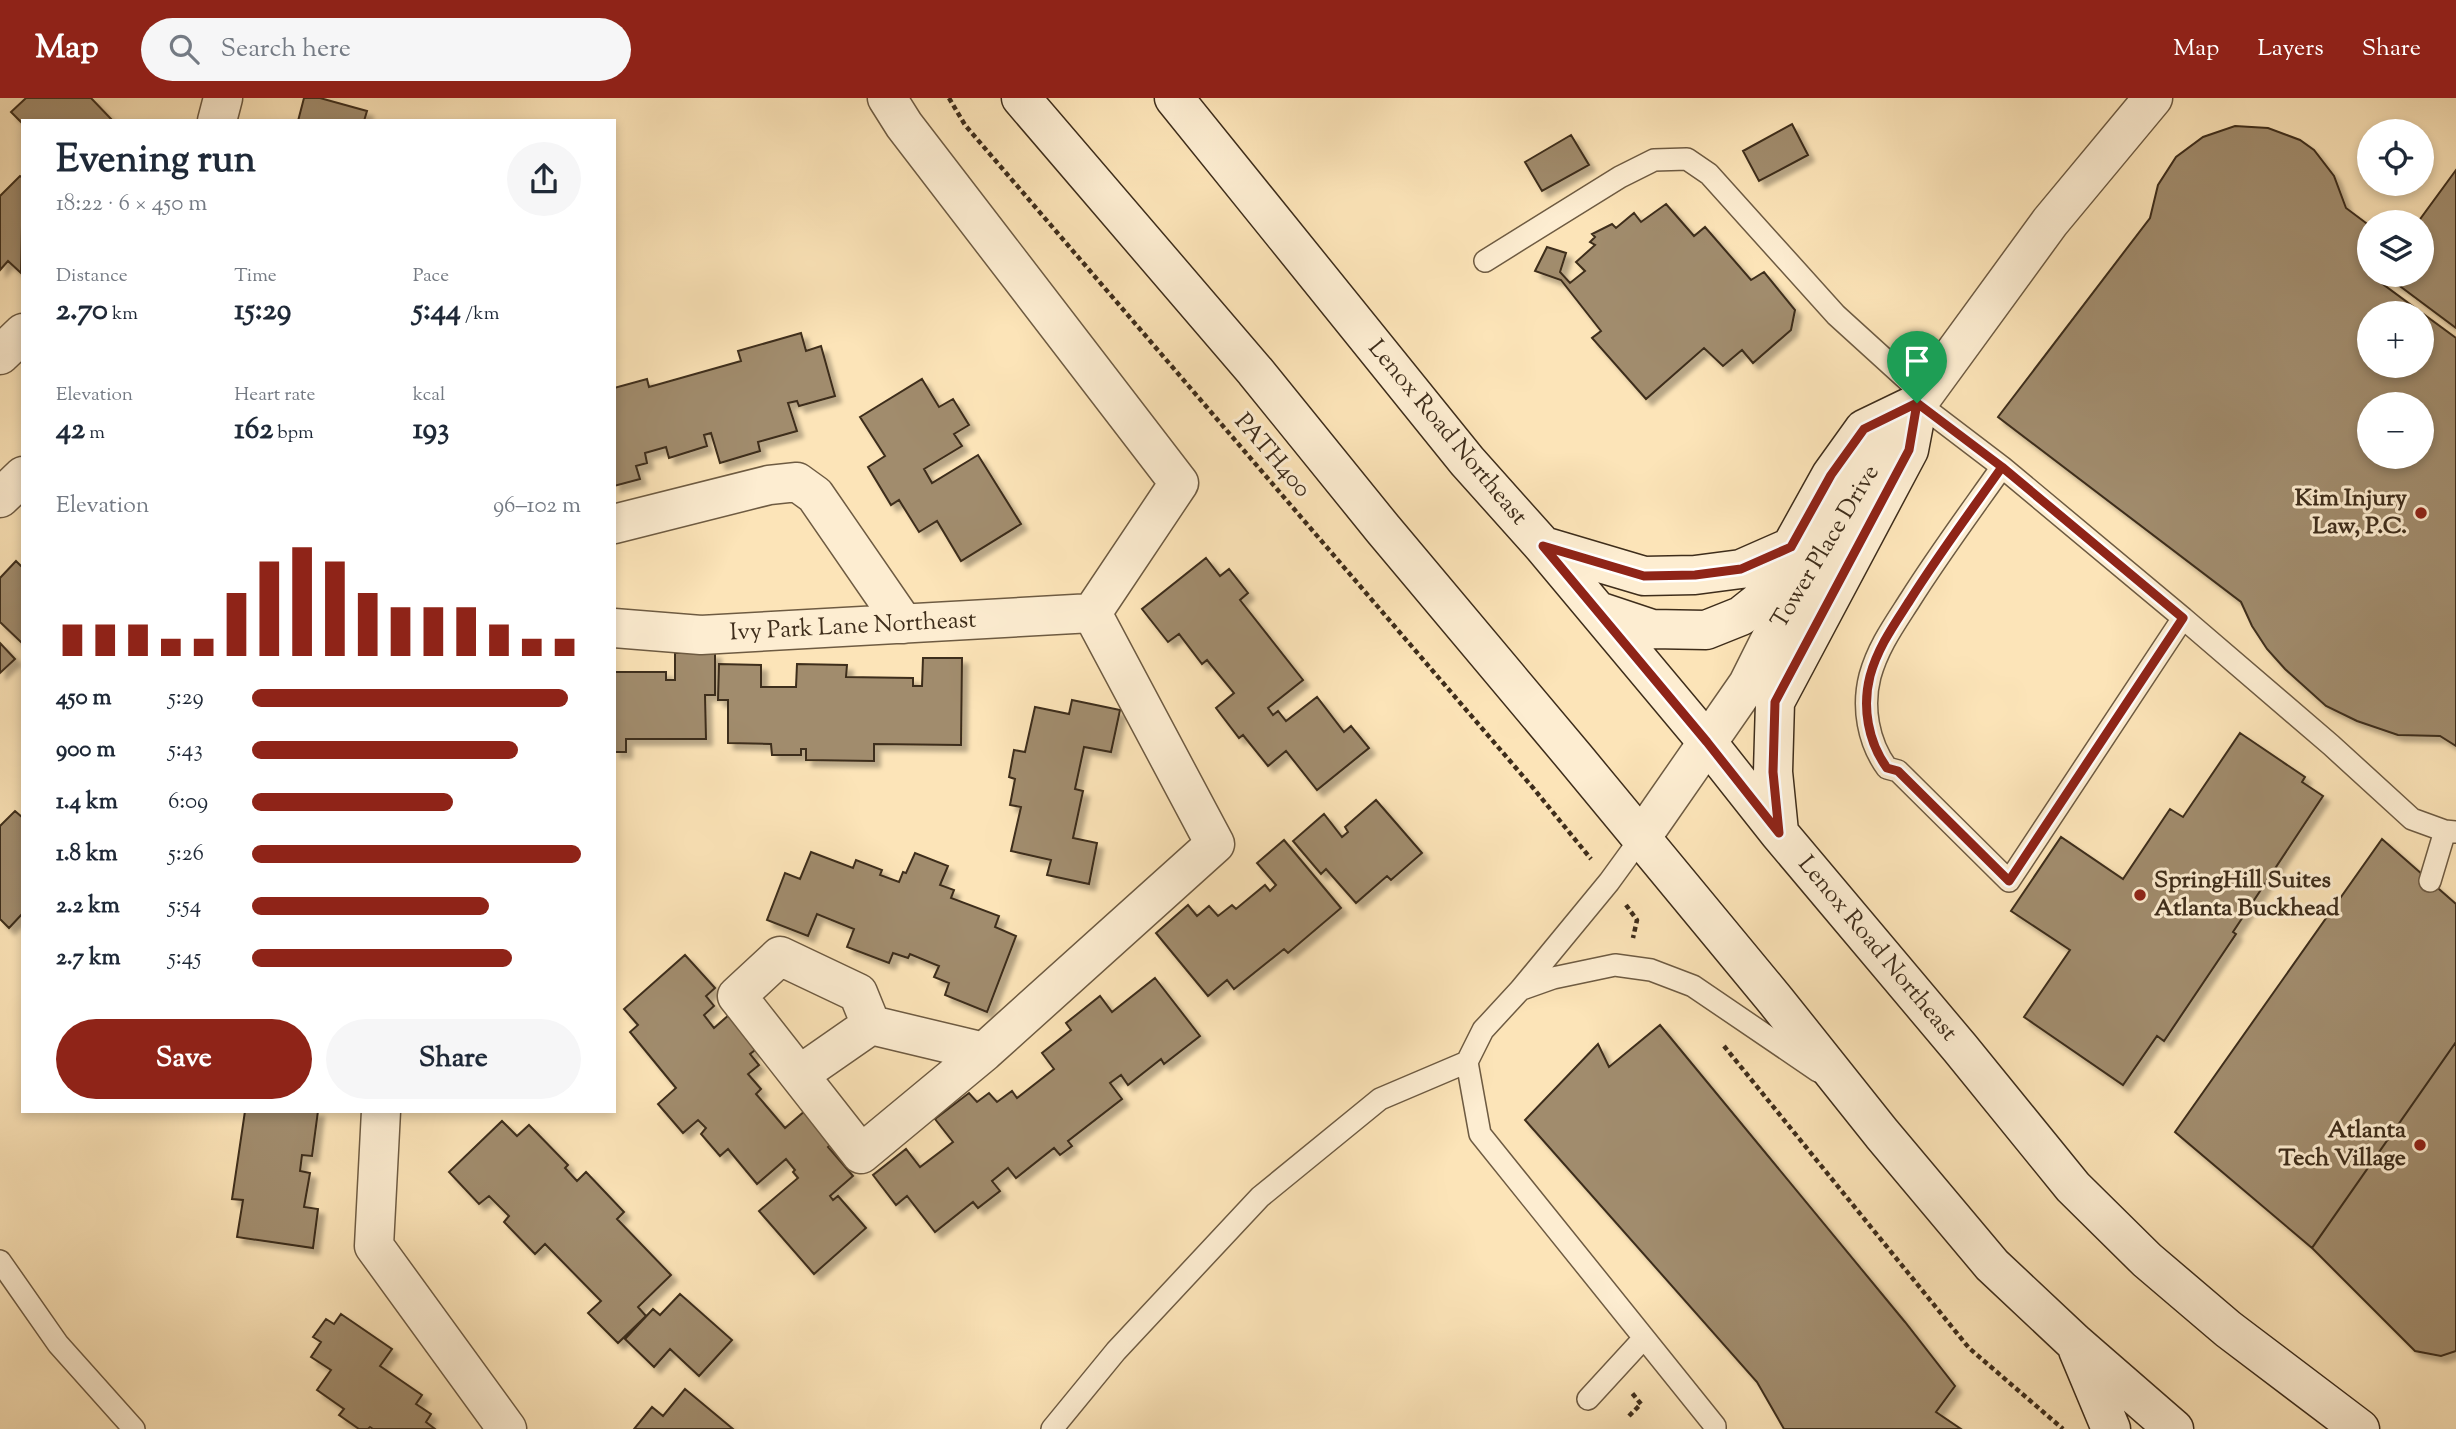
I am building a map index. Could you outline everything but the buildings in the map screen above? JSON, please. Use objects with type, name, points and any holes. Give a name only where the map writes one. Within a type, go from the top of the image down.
[{"type":"main road","points":[[218,119],[223,98]]},
{"type":"main road","points":[[871,1025],[858,993],[780,956],[737,996],[861,1154],[984,1052],[1214,844],[1092,613],[1180,483],[912,135],[887,98]]},
{"type":"main road","points":[[1021,98],[1255,371],[1383,530],[1641,838],[1992,1265],[2074,1342],[2174,1429]]},
{"type":"main road","name":"Lenox Road Northeast","points":[[1174,98],[1458,450],[1598,611],[2073,1187],[2147,1260],[2228,1329],[2360,1429]]},
{"type":"main road","name":"Tower Place Drive","points":[[1641,838],[1748,684],[1792,598],[1921,399],[2050,222],[2153,98]]},
{"type":"main road","points":[[0,355],[21,335]]},
{"type":"main road","points":[[1598,611],[1653,629],[1706,630],[1741,616],[1775,589],[1791,547],[1831,475],[1864,429],[1921,399]]},
{"type":"main road","points":[[1779,833],[1773,772],[1775,702],[1909,450],[1921,399]]},
{"type":"main road","points":[[0,498],[21,478]]},
{"type":"main road","points":[[616,523],[769,485],[797,482],[815,495],[904,624]]},
{"type":"main road","points":[[1543,546],[1644,576],[1695,575],[1741,569],[1791,547]]},
{"type":"main road","name":"Ivy Park Lane Northeast","points":[[616,628],[701,635],[1092,613]]},
{"type":"main road","points":[[799,1075],[871,1025],[984,1052]]},
{"type":"main road","points":[[381,1113],[374,1246],[507,1429]]},
{"type":"main road","points":[[2074,1342],[2111,1429]]},
{"type":"lane","points":[[1485,261],[1620,177],[1654,160],[1687,159],[1709,174],[1836,315],[1921,399],[2183,618],[2412,819],[2451,831],[2430,881]]},
{"type":"lane","points":[[2002,467],[1937,557],[1879,648],[1866,704],[1871,738],[1887,768],[1898,771],[2009,881],[2183,618]]},
{"type":"lane","points":[[1641,838],[1609,882],[1521,990],[1483,1030],[1467,1062],[1480,1134],[1716,1428]]},
{"type":"lane","points":[[1521,990],[1553,978],[1615,965],[1651,970],[1693,986],[1847,1090]]},
{"type":"lane","points":[[1060,1427],[1116,1351],[1260,1198],[1380,1099],[1467,1062]]},
{"type":"lane","points":[[0,1261],[58,1344],[134,1429]]},
{"type":"lane","points":[[1588,1399],[1644,1338]]},
{"type":"path","name":"PATH400","points":[[949,98],[965,125],[1573,835]]},
{"type":"path","points":[[1632,943],[1637,920]]},
{"type":"path","points":[[1723,1045],[1969,1348],[2063,1429]]},
{"type":"path","points":[[1627,1387],[1641,1404],[1629,1416]]},
{"type":"place","name":"Kim Injury Law, P.C.","points":[[2421,513]]},
{"type":"place","name":"SpringHill Suites Atlanta Buckhead","points":[[2140,895]]},
{"type":"place","name":"Atlanta Tech Village","points":[[2420,1145]]},
{"type":"route","points":[[1917,403],[1864,429],[1831,475],[1791,547],[1741,569],[1695,575],[1644,576],[1543,546],[1707,742],[1779,833],[1773,772],[1775,702],[1909,450],[1917,403],[2002,467],[2183,618],[2009,881],[1898,771],[1887,768],[1871,738],[1866,704],[1879,648],[1937,557],[2002,467],[1945,425],[1917,403]]}]
